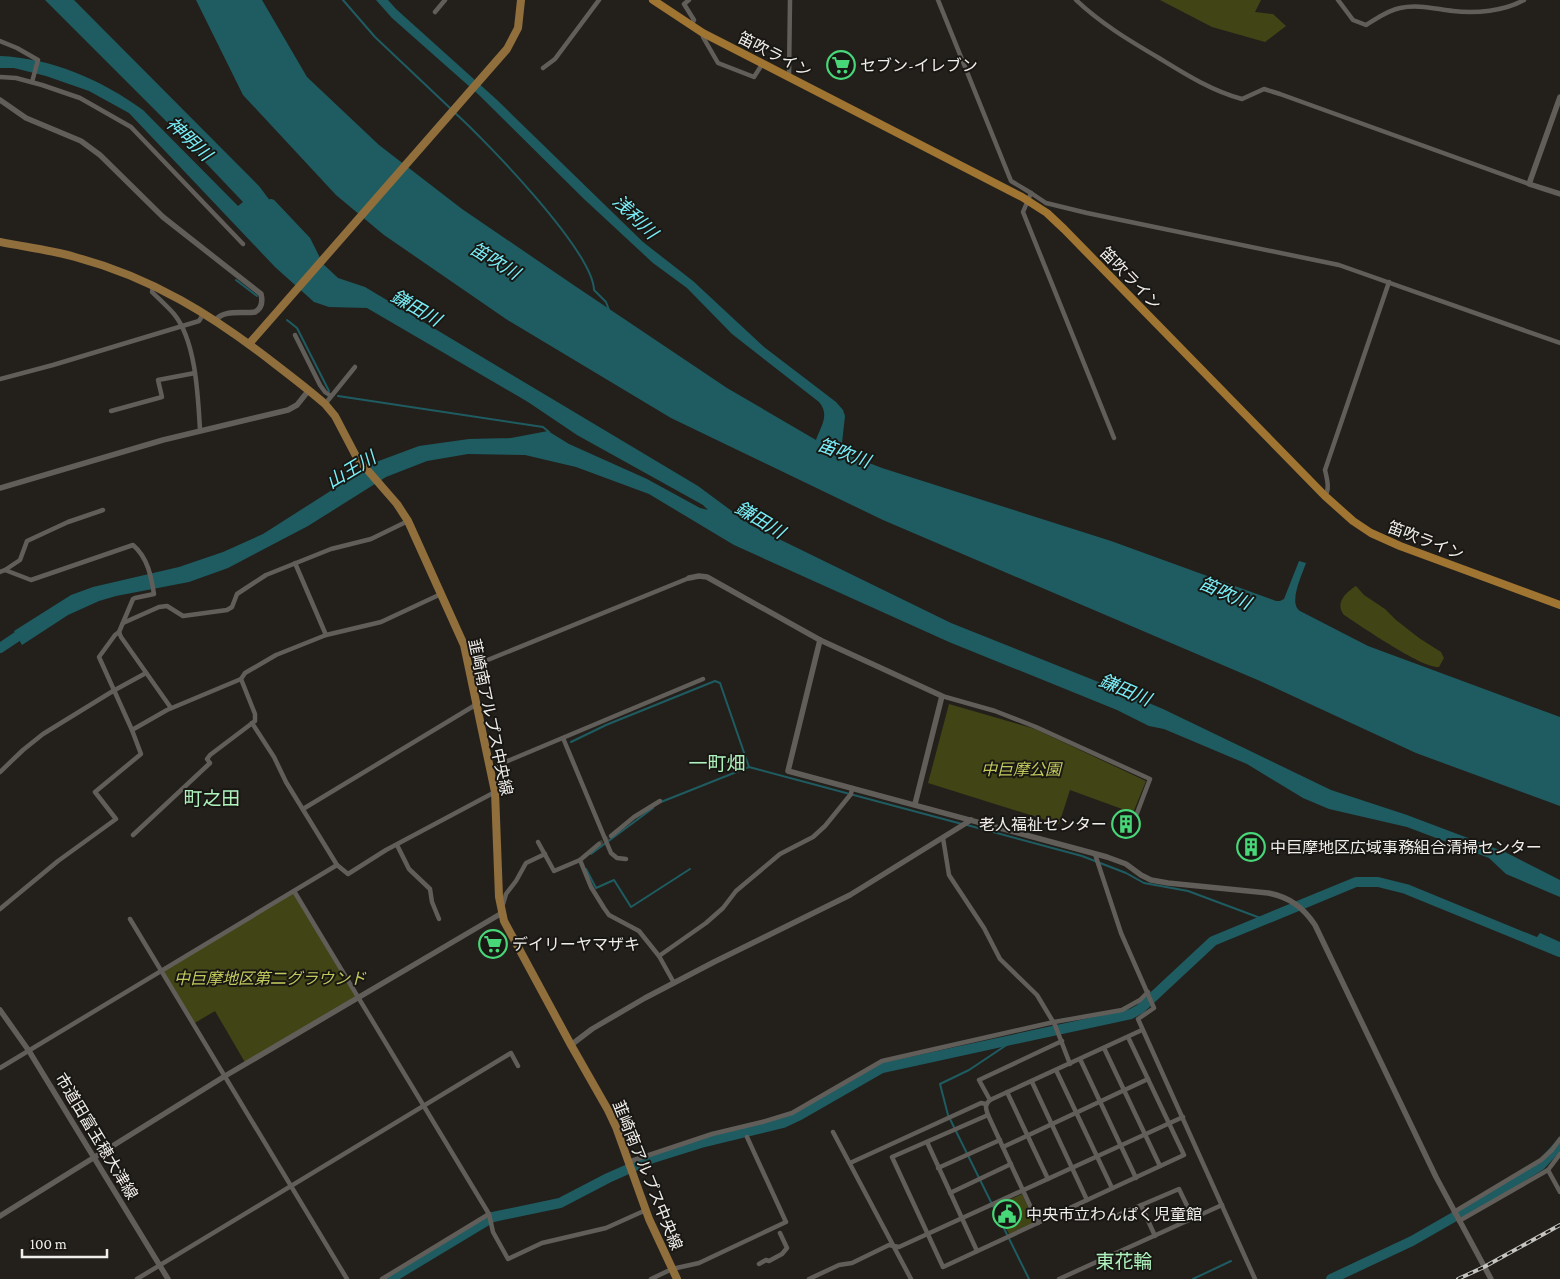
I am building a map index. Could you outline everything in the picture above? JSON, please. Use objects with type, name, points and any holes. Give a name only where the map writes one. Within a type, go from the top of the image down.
[{"type":"highway","name":"笛吹ライン","points":[[653,0],[704,33],[1030,197],[1064,229],[1324,496],[1353,521],[1371,533],[1400,546],[1560,606]]},
{"type":"main road","points":[[249,344],[507,49],[515,35],[520,20],[521,0]]},
{"type":"main road","name":"韮崎南アルプス中央線","points":[[0,242],[76,257],[123,273],[153,286],[216,320],[326,404],[335,416],[358,458],[397,504],[408,521],[464,645],[495,792],[499,897],[502,913],[510,932],[570,1045],[608,1110],[646,1210],[677,1279]]},
{"type":"street","points":[[434,12],[445,0]]},
{"type":"street","points":[[543,68],[555,59],[599,0]]},
{"type":"street","points":[[689,0],[684,4],[694,20],[691,25]]},
{"type":"street","points":[[789,76],[790,0]]},
{"type":"street","points":[[938,0],[1011,181],[1030,197],[1046,203],[1339,265],[1560,343]]},
{"type":"street","points":[[1076,0],[1129,40],[1195,79],[1227,95],[1242,100],[1264,89],[1560,194]]},
{"type":"street","points":[[1338,0],[1353,20],[1366,25],[1392,10],[1400,8],[1416,6],[1471,13],[1512,7],[1524,0]]},
{"type":"street","points":[[704,33],[703,37],[718,62],[754,77],[763,63]]},
{"type":"street","points":[[0,42],[17,48],[38,60],[33,81]]},
{"type":"street","points":[[0,77],[33,81],[80,98],[131,127],[244,244]]},
{"type":"street","points":[[1529,184],[1560,97]]},
{"type":"street","points":[[0,100],[26,118],[80,141],[100,155],[163,216],[261,294],[261,305],[255,312],[225,313],[216,320]]},
{"type":"street","points":[[1030,197],[1023,212],[1114,438]]},
{"type":"street","points":[[1324,496],[1327,494],[1328,485],[1325,470],[1389,282]]},
{"type":"street","points":[[153,286],[152,292],[174,314],[181,325],[195,373],[200,430]]},
{"type":"street","points":[[0,379],[53,365],[199,320],[204,313]]},
{"type":"street","points":[[295,335],[320,385],[331,396]]},
{"type":"street","points":[[326,404],[355,367]]},
{"type":"street","points":[[111,412],[162,397],[158,380],[195,373]]},
{"type":"street","points":[[0,488],[87,461],[200,430],[288,410],[297,405],[309,390]]},
{"type":"street","points":[[3,571],[20,560],[26,541],[68,522],[103,510]]},
{"type":"street","points":[[123,624],[159,607],[167,606],[183,616],[227,610],[232,607],[237,594],[266,575],[331,549],[371,539],[408,521]]},
{"type":"street","points":[[0,909],[58,861],[116,819],[95,792],[140,754],[132,730],[99,657],[119,632],[135,598],[154,594],[150,570],[141,552],[133,545],[31,580],[3,571]]},
{"type":"street","points":[[295,563],[326,635]]},
{"type":"street","points":[[468,668],[689,578],[707,577],[820,640],[942,696],[995,711],[1036,727],[1150,779],[1134,821]]},
{"type":"street","points":[[132,730],[171,708],[241,679],[245,673],[276,655],[326,635],[381,622],[440,594]]},
{"type":"street","points":[[119,632],[171,708]]},
{"type":"street","points":[[820,640],[788,771],[1095,854],[1126,864],[1151,880],[1279,895],[1301,909],[1315,925],[1456,1216],[1491,1279]]},
{"type":"street","points":[[0,772],[33,740],[146,673]]},
{"type":"street","points":[[134,835],[210,764],[207,759],[210,755],[255,721],[255,714],[241,679]]},
{"type":"street","points":[[491,768],[703,679]]},
{"type":"street","points":[[915,804],[942,696]]},
{"type":"street","points":[[302,809],[477,704]]},
{"type":"street","points":[[252,723],[337,865],[348,874],[495,792]]},
{"type":"street","points":[[563,738],[611,853],[617,858],[626,859]]},
{"type":"street","points":[[659,956],[706,923],[723,908],[736,891],[780,854],[802,844],[825,826],[851,794],[852,788]]},
{"type":"street","points":[[611,836],[634,817],[660,801]]},
{"type":"street","points":[[570,1045],[599,1025],[674,983],[850,896],[971,820]]},
{"type":"street","points":[[943,838],[949,875],[984,928],[1000,959],[1037,995],[1055,1024],[1070,1064]]},
{"type":"street","points":[[538,842],[554,871],[580,860],[599,844]]},
{"type":"street","points":[[397,845],[409,869],[430,889],[432,902],[439,919]]},
{"type":"street","points":[[0,1216],[225,1076],[502,913],[503,900],[526,863],[545,854]]},
{"type":"street","points":[[1095,854],[1121,933],[1154,1008],[1138,1019],[1142,1030],[1255,1279]]},
{"type":"street","points":[[580,860],[591,886],[609,915],[639,931],[659,956],[674,983]]},
{"type":"street","points":[[0,1068],[337,865]]},
{"type":"street","points":[[294,891],[490,1218],[493,1232],[508,1259],[542,1243],[606,1228],[646,1210]]},
{"type":"street","points":[[130,919],[347,1279]]},
{"type":"street","points":[[630,1166],[712,1134],[792,1113],[882,1061],[1122,1010],[1149,994]]},
{"type":"street","name":"市道田富玉穂大津線","points":[[0,1010],[29,1051],[168,1279]]},
{"type":"street","points":[[986,1104],[990,1100],[1142,1030]]},
{"type":"street","points":[[988,1116],[892,1158],[943,1267],[1184,1155],[1128,1037]]},
{"type":"street","points":[[990,1100],[979,1080],[1062,1041]]},
{"type":"street","points":[[1104,1048],[1160,1166]]},
{"type":"street","points":[[137,1279],[510,1053],[518,1066]]},
{"type":"street","points":[[1080,1059],[1136,1178]]},
{"type":"street","points":[[1056,1070],[1112,1188]]},
{"type":"street","points":[[1003,1147],[1148,1079]]},
{"type":"street","points":[[1032,1082],[1087,1200]]},
{"type":"street","points":[[1007,1092],[1048,1178]]},
{"type":"street","points":[[850,1163],[981,1103],[986,1104]]},
{"type":"street","points":[[986,1104],[988,1116],[1038,1223]]},
{"type":"street","points":[[809,1279],[815,1278],[839,1265],[852,1263],[888,1245],[899,1246],[927,1234],[1183,1117]]},
{"type":"street","points":[[833,1132],[911,1279]]},
{"type":"street","points":[[651,1279],[672,1269],[699,1263],[786,1222],[747,1137]]},
{"type":"street","points":[[1456,1216],[1540,1160],[1552,1150],[1560,1138]]},
{"type":"street","points":[[938,1168],[1000,1140]]},
{"type":"street","points":[[927,1142],[977,1251]]},
{"type":"street","points":[[1456,1216],[1548,1170],[1560,1154]]},
{"type":"street","points":[[950,1193],[1011,1164]]},
{"type":"street","points":[[1548,1170],[1560,1192]]},
{"type":"street","points":[[1118,1215],[1179,1189],[1193,1218]]},
{"type":"street","points":[[1141,1205],[1155,1236]]},
{"type":"street","points":[[1059,1279],[1222,1205]]},
{"type":"street","points":[[382,1279],[490,1218]]},
{"type":"street","points":[[759,1264],[782,1254],[787,1248],[780,1233]]},
{"type":"green space","points":[[1160,0],[1261,0],[1255,12],[1273,14],[1286,26],[1265,42],[1212,27]]},
{"type":"green space","points":[[1356,586],[1364,595],[1385,609],[1419,638],[1441,652],[1444,658],[1439,667],[1431,666],[1406,654],[1344,615],[1341,611],[1342,599]]},
{"type":"green space","name":"中巨摩公園","points":[[949,704],[1035,729],[1146,781],[1133,813],[1070,790],[1059,824],[928,783]]},
{"type":"green space","name":"中巨摩地区第二グラウンド","points":[[294,891],[358,998],[246,1064],[215,1011],[193,1024],[161,972]]},
{"type":"green space","points":[[1022,1194],[1035,1222],[1009,1234],[996,1206]]},
{"type":"water","name":"神明川","points":[[45,0],[74,0],[259,186],[304,246],[338,278],[365,287],[698,486],[752,526],[951,623],[1163,709],[1331,790],[1407,815],[1505,852],[1560,880],[1560,897],[1506,874],[1489,858],[1407,827],[1329,809],[1303,798],[1247,764],[1164,729],[1149,726],[1117,710],[949,642],[734,545],[649,494],[576,467],[525,455],[468,454],[427,461],[386,477],[308,526],[228,568],[189,582],[99,601],[68,615],[22,645],[14,631],[71,595],[93,587],[179,567],[223,552],[263,534],[376,462],[419,446],[469,439],[511,438],[548,431],[569,444],[647,479],[700,508],[708,510],[703,505],[577,435],[528,402],[367,308],[329,307],[314,302],[275,267],[129,113],[89,91],[46,76],[14,68],[0,68],[0,56],[38,61],[75,72],[111,89],[143,110],[238,206],[243,202],[165,120]]},
{"type":"water","name":"笛吹川","points":[[196,0],[262,0],[307,77],[379,145],[462,209],[575,286],[727,388],[816,440],[824,416],[824,411],[819,402],[732,334],[687,288],[653,263],[584,199],[479,95],[392,18],[376,0],[388,0],[496,99],[643,242],[693,281],[764,347],[836,402],[843,410],[845,416],[841,452],[882,468],[1111,541],[1276,601],[1284,599],[1299,561],[1306,563],[1299,581],[1295,602],[1300,611],[1368,646],[1560,717],[1560,806],[1416,753],[1260,681],[883,520],[671,418],[506,319],[384,235],[336,195],[243,95]]},
{"type":"water","points":[[1540,933],[1560,942],[1560,956],[1531,945]]},
{"type":"waterway","points":[[343,0],[375,37],[450,108]]},
{"type":"waterway","points":[[454,112],[512,170],[557,224],[576,250],[589,272],[594,290],[606,302],[609,310]]},
{"type":"waterway","name":"鎌田川","points":[[271,204],[306,241],[318,265]]},
{"type":"waterway","points":[[236,280],[257,296]]},
{"type":"waterway","points":[[287,320],[297,328],[329,391]]},
{"type":"waterway","points":[[338,396],[543,427],[549,432]]},
{"type":"waterway","name":"山王川","points":[[0,648],[27,630]]},
{"type":"waterway","points":[[571,742],[606,725],[715,681],[720,683],[749,767]]},
{"type":"waterway","points":[[661,802],[749,767],[962,824]]},
{"type":"waterway","points":[[591,854],[653,808]]},
{"type":"waterway","points":[[967,825],[1082,856],[1126,873],[1144,883],[1188,891],[1263,919]]},
{"type":"waterway","points":[[586,869],[596,888],[614,880],[631,907],[690,869]]},
{"type":"waterway","points":[[390,1279],[493,1217],[560,1203],[608,1178],[653,1158],[701,1143],[783,1123],[882,1068],[1131,1014],[1140,1009],[1213,941],[1356,882],[1378,882],[1406,889],[1560,952]]},
{"type":"waterway","points":[[1014,1040],[969,1070],[940,1084],[948,1115],[1029,1279]]},
{"type":"waterway","points":[[1331,1279],[1412,1241],[1501,1190],[1541,1165],[1560,1144]]},
{"type":"waterway","points":[[1193,1279],[1231,1261]]},
{"type":"tunnel","points":[[599,844],[611,836]]},
{"type":"railway","points":[[1458,1279],[1484,1267],[1560,1225]]},
{"type":"place","name":"セブン-イレブン","points":[[841,65]]},
{"type":"place","name":"老人福祉センター","points":[[1126,824]]},
{"type":"place","name":"中巨摩地区広域事務組合清掃センター","points":[[1251,847]]},
{"type":"place","name":"デイリーヤマザキ","points":[[493,944]]},
{"type":"place","name":"中央市立わんぱく児童館","points":[[1007,1214]]},
{"type":"district","name":"一町畑","points":[[717,763]]},
{"type":"district","name":"町之田","points":[[212,798]]},
{"type":"district","name":"東花輪","points":[[1124,1261]]},
{"type":"water label","name":"浅利川","points":[[635,217]]}]
